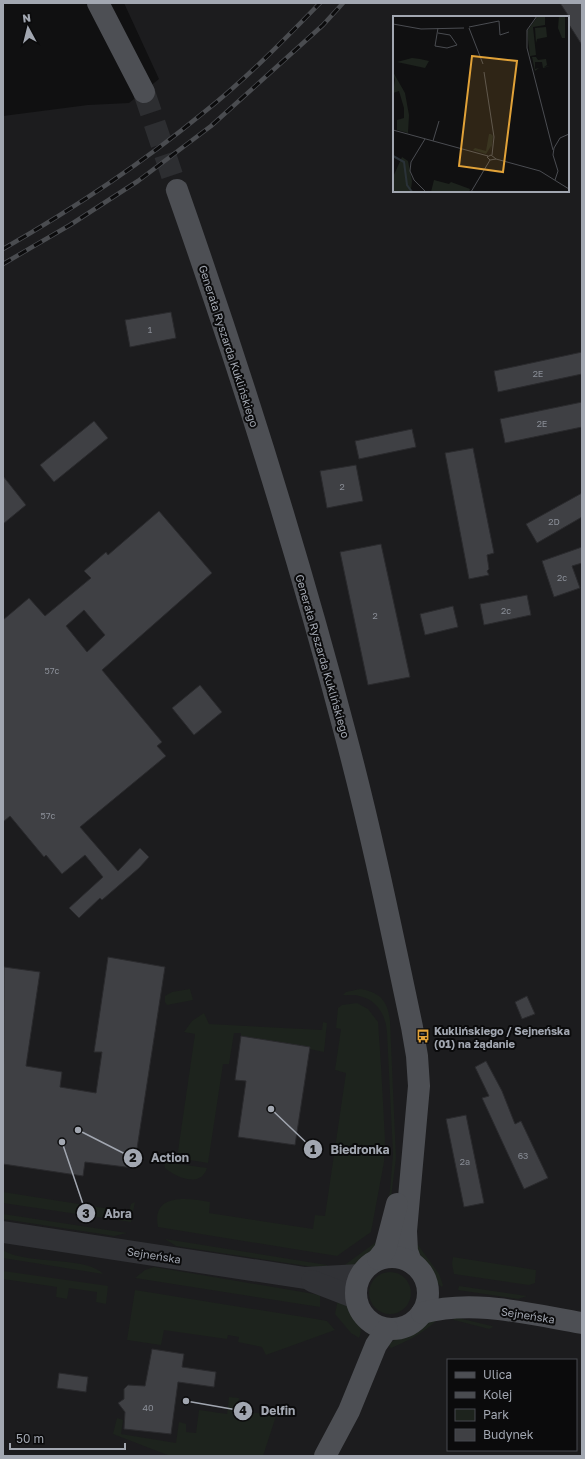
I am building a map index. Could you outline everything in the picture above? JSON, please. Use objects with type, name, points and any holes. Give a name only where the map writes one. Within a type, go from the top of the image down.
[{"type":"main road","points":[[98,3],[144,92]]},
{"type":"main road","name":"Generała Ryszarda Kuklińskiego","points":[[177,190],[208,279],[299,569],[359,789],[412,1026],[417,1056],[419,1086],[406,1231],[407,1251],[411,1262]]},
{"type":"main road","name":"Generała Ryszarda Kuklińskiego","points":[[378,1259],[385,1250],[391,1229],[414,1133]]},
{"type":"main road","points":[[397,1257],[411,1262],[423,1274],[426,1282],[428,1299],[422,1313],[410,1324],[403,1327],[378,1332],[361,1313],[356,1298],[356,1287],[360,1275],[365,1268],[378,1259],[397,1257]]},
{"type":"main road","name":"Sejneńska","points":[[426,1282],[446,1296],[474,1306],[582,1323]]},
{"type":"main road","name":"Sejneńska","points":[[422,1313],[445,1308],[474,1306]]},
{"type":"main road","points":[[325,1456],[349,1411],[378,1332]]},
{"type":"street","name":"Sejneńska","points":[[3,1232],[305,1278],[360,1275]]},
{"type":"street","name":"Sejneńska","points":[[305,1278],[330,1290],[356,1298]]},
{"type":"shaded area","points":[[124,3],[582,3],[582,1456],[3,1456],[3,116],[88,105],[129,103],[159,79]]},
{"type":"green space","points":[[190,989],[193,1000],[167,1005],[165,1002],[165,996],[172,992]]},
{"type":"green space","points":[[360,989],[373,992],[382,999],[387,1008],[390,1021],[396,1158],[389,1214],[383,1224],[390,1191],[393,1154],[387,1033],[383,1015],[376,1005],[366,998],[355,995],[343,995],[346,992]]},
{"type":"green space","points":[[357,1003],[368,1009],[378,1022],[381,1065],[385,1140],[384,1162],[371,1232],[337,1256],[158,1227],[157,1216],[160,1208],[166,1203],[182,1199],[210,1202],[209,1213],[313,1229],[315,1215],[325,1216],[346,1073],[335,1070],[341,1029],[336,1028],[338,1008],[342,1005]]},
{"type":"green space","points":[[204,1013],[209,1024],[322,1030],[323,1022],[327,1023],[324,1052],[310,1049],[310,1047],[241,1036],[241,1033],[234,1033],[229,1064],[223,1064],[208,1163],[177,1158],[195,1034],[184,1032],[192,1021]]},
{"type":"green space","points":[[164,1162],[207,1168],[200,1178],[188,1179],[182,1178],[170,1172],[165,1168]]},
{"type":"green space","points":[[3,1192],[129,1212],[131,1204],[135,1202],[131,1222],[3,1203]]},
{"type":"green space","points":[[3,1214],[127,1233],[114,1236],[3,1219]]},
{"type":"green space","points":[[165,1239],[327,1265],[327,1269],[176,1246]]},
{"type":"green space","points":[[379,1240],[365,1260],[355,1266],[341,1270],[346,1264]]},
{"type":"green space","points":[[413,1244],[418,1245],[439,1274],[443,1285],[442,1287],[424,1268]]},
{"type":"green space","points":[[3,1250],[13,1255],[25,1258],[70,1262],[84,1265],[95,1268],[103,1274],[3,1258]]},
{"type":"green space","points":[[453,1257],[536,1270],[535,1283],[529,1285],[454,1274],[452,1264]]},
{"type":"green space","points":[[154,1267],[320,1295],[320,1307],[135,1278],[145,1270]]},
{"type":"green space","points":[[3,1271],[108,1286],[106,1304],[96,1302],[97,1292],[69,1288],[67,1299],[56,1297],[57,1287],[3,1279]]},
{"type":"green space","points":[[386,1272],[394,1272],[402,1275],[408,1281],[411,1293],[408,1305],[402,1311],[394,1314],[386,1314],[378,1311],[372,1305],[369,1297],[369,1289],[372,1281],[378,1275]]},
{"type":"green space","points":[[459,1286],[527,1296],[518,1299],[458,1290]]},
{"type":"green space","points":[[135,1290],[327,1321],[335,1330],[266,1355],[262,1347],[238,1342],[239,1337],[228,1335],[227,1339],[164,1330],[161,1345],[127,1340]]},
{"type":"green space","points":[[338,1299],[352,1310],[359,1321],[361,1332],[359,1338],[351,1333],[335,1314]]},
{"type":"green space","points":[[454,1317],[493,1327],[489,1329],[454,1320]]},
{"type":"green space","points":[[427,1319],[438,1319],[428,1328],[410,1339],[391,1348],[388,1345],[399,1336]]},
{"type":"green space","points":[[229,1397],[239,1398],[238,1410],[276,1416],[263,1456],[170,1456],[113,1434],[117,1418],[123,1420],[121,1434],[176,1443],[179,1422],[186,1424],[186,1432],[196,1433],[199,1410],[227,1414]]},
{"type":"building","points":[[560,3],[582,3],[582,45],[569,25],[569,16],[566,16],[568,15]]},
{"type":"building","points":[[171,312],[176,338],[130,347],[125,320]]},
{"type":"building","points":[[582,352],[582,374],[498,392],[494,371]]},
{"type":"building","points":[[582,402],[582,427],[505,443],[500,419]]},
{"type":"building","points":[[94,421],[108,438],[54,482],[40,465]]},
{"type":"building","points":[[412,429],[416,447],[359,459],[355,441]]},
{"type":"building","points":[[473,448],[494,553],[487,555],[489,569],[487,571],[489,575],[469,579],[445,453]]},
{"type":"building","points":[[356,465],[363,501],[327,508],[320,471]]},
{"type":"building","points":[[3,476],[26,505],[3,524]]},
{"type":"building","points":[[582,493],[582,517],[537,543],[526,524]]},
{"type":"building","points":[[159,511],[212,573],[102,670],[162,742],[157,746],[166,756],[80,827],[118,871],[140,848],[149,857],[139,868],[102,900],[100,898],[79,918],[69,908],[103,877],[85,855],[62,874],[46,855],[44,857],[10,816],[3,822],[3,620],[29,598],[45,616],[91,578],[84,571],[106,552],[108,555]],"holes":[[[84,610],[105,635],[87,652],[66,626]]]},
{"type":"building","points":[[381,544],[410,677],[368,685],[340,552]]},
{"type":"building","points":[[582,547],[582,563],[572,566],[580,588],[554,597],[542,561]]},
{"type":"building","points":[[527,595],[531,615],[484,625],[480,604]]},
{"type":"building","points":[[453,606],[458,627],[425,635],[420,614]]},
{"type":"building","points":[[200,685],[222,712],[194,735],[172,708]]},
{"type":"building","points":[[108,957],[165,967],[134,1168],[85,1162],[83,1176],[3,1164],[4,967],[40,972],[26,1066],[62,1072],[60,1087],[96,1093],[102,1052],[94,1052]]},
{"type":"building","points":[[527,996],[535,1014],[522,1019],[515,1002]]},
{"type":"building","points":[[241,1036],[310,1047],[295,1145],[238,1137],[246,1081],[235,1080]]},
{"type":"building","points":[[486,1061],[502,1091],[515,1124],[521,1121],[548,1178],[524,1189],[482,1098],[489,1096],[475,1067]]},
{"type":"building","points":[[466,1115],[484,1203],[464,1207],[446,1119]]},
{"type":"building","points":[[152,1349],[184,1354],[182,1367],[216,1372],[214,1387],[178,1382],[171,1434],[124,1429],[125,1412],[118,1403],[124,1399],[124,1389],[128,1385],[145,1386]]},
{"type":"building","points":[[59,1373],[88,1377],[86,1392],[57,1388]]},
{"type":"tunnel","points":[[144,92],[177,190]]},
{"type":"railway","points":[[3,249],[81,202],[131,168],[179,132],[249,74],[320,3]]},
{"type":"railway","points":[[3,264],[70,225],[138,181],[211,126],[323,25],[343,3]]},
{"type":"place","name":"Kuklińskiego / Sejneńska (01) na żądanie","points":[[423,1036]]},
{"type":"place","name":"Biedronka","points":[[271,1109]]},
{"type":"place","name":"Action","points":[[78,1130]]},
{"type":"place","name":"Abra","points":[[62,1142]]},
{"type":"place","name":"Delfin","points":[[186,1401]]}]
